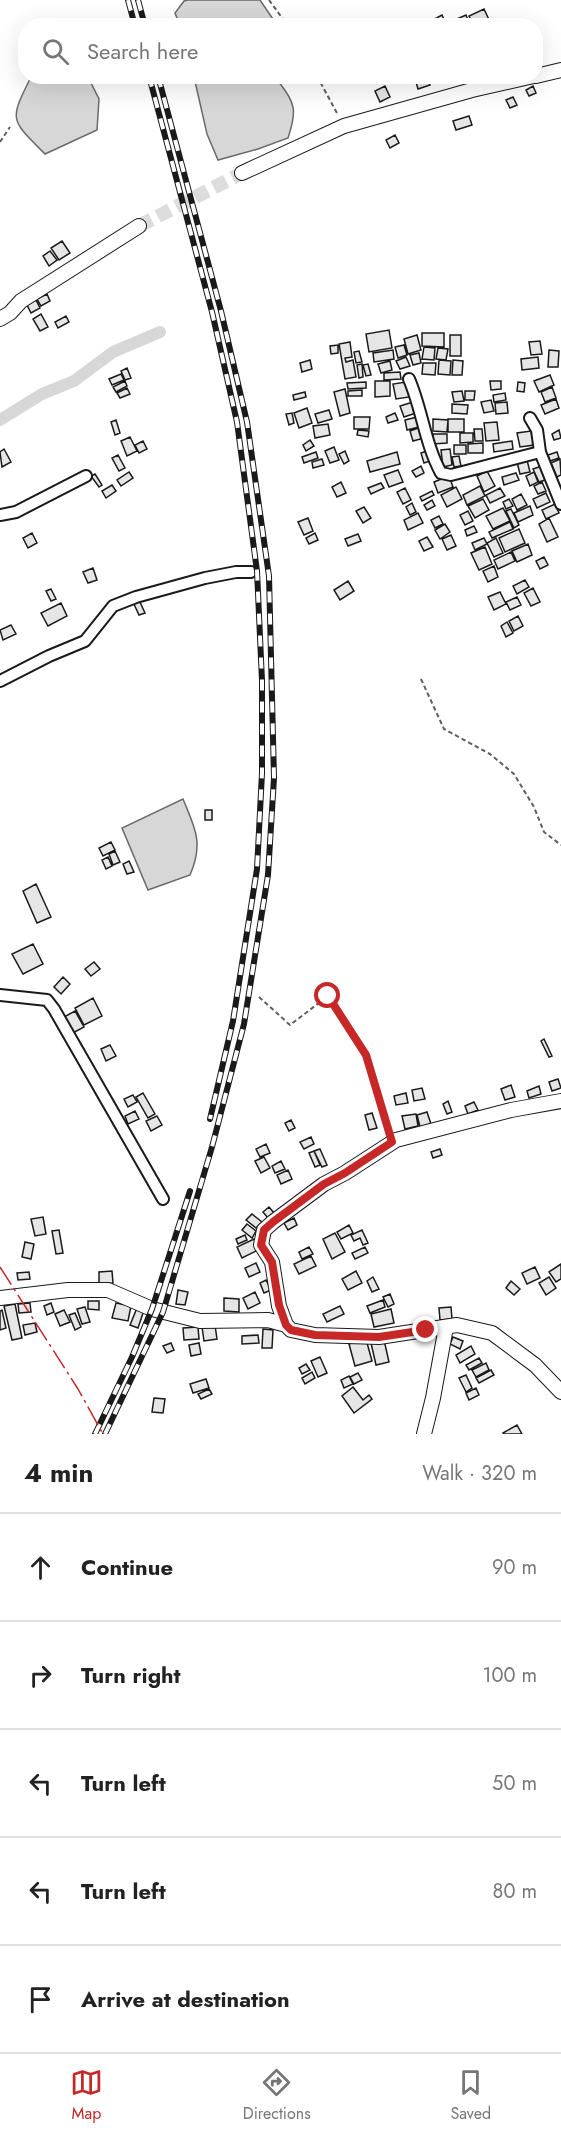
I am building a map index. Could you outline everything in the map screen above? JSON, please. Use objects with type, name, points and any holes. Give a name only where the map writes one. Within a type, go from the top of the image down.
[{"type":"street","points":[[543,74],[561,70]]},
{"type":"street","points":[[242,173],[344,126],[499,84]]},
{"type":"street","points":[[0,319],[40,289],[139,226]]},
{"type":"street","points":[[409,379],[417,397],[435,462],[441,473],[451,475],[540,452]]},
{"type":"street","points":[[530,418],[537,430],[540,452],[561,504]]},
{"type":"street","points":[[0,515],[16,512],[86,477]]},
{"type":"street","points":[[0,681],[85,641],[114,606],[136,597],[205,578],[236,572],[251,572]]},
{"type":"street","points":[[0,995],[47,1000],[163,1199]]},
{"type":"street","points":[[561,1101],[501,1112],[392,1142],[324,1184],[264,1230],[261,1245],[272,1262],[279,1305],[286,1325],[291,1330],[315,1335],[379,1337],[457,1325],[492,1333],[535,1365],[561,1392]]},
{"type":"street","points":[[0,1298],[68,1290],[108,1290],[152,1309],[200,1321],[268,1320],[286,1325]]},
{"type":"street","points":[[424,1434],[446,1327]]},
{"type":"path","points":[[269,0],[282,18]]},
{"type":"path","points":[[321,84],[344,126]]},
{"type":"path","points":[[0,142],[10,126]]},
{"type":"path","points":[[421,679],[444,729],[490,754],[514,774],[534,807],[544,832],[561,845]]},
{"type":"path","points":[[259,997],[290,1025],[328,996],[366,1055],[392,1142]]},
{"type":"shaded area","points":[[260,0],[272,18],[177,18],[175,13],[184,1]]},
{"type":"shaded area","points":[[28,84],[92,84],[99,99],[97,130],[45,154],[19,126],[17,111]]},
{"type":"shaded area","points":[[196,84],[280,84],[288,95],[294,114],[288,138],[218,160],[207,134]]},
{"type":"shaded area","points":[[183,799],[194,827],[197,845],[190,875],[148,890],[122,828]]},
{"type":"building","points":[[484,9],[488,18],[470,18],[469,16]]},
{"type":"building","points":[[417,84],[430,84],[430,85],[418,89]]},
{"type":"building","points":[[385,86],[390,97],[380,102],[375,91]]},
{"type":"building","points":[[533,86],[536,93],[529,96],[526,90]]},
{"type":"building","points":[[513,97],[517,105],[510,108],[506,100]]},
{"type":"building","points":[[469,116],[472,125],[456,130],[453,121]]},
{"type":"building","points":[[395,135],[399,143],[390,148],[386,140]]},
{"type":"building","points":[[62,241],[70,253],[59,260],[51,248]]},
{"type":"building","points":[[50,251],[57,260],[49,266],[43,256]]},
{"type":"building","points":[[47,294],[50,301],[41,306],[37,299]]},
{"type":"building","points":[[36,300],[40,308],[31,313],[27,305]]},
{"type":"building","points":[[41,314],[48,327],[40,331],[33,319]]},
{"type":"building","points":[[66,316],[69,322],[58,328],[55,322]]},
{"type":"building","points":[[389,330],[392,348],[369,352],[366,334]]},
{"type":"building","points":[[422,333],[444,333],[444,347],[422,346]]},
{"type":"building","points":[[417,335],[421,350],[408,354],[404,339]]},
{"type":"building","points":[[450,335],[461,335],[461,356],[450,356]]},
{"type":"building","points":[[540,341],[542,354],[531,355],[529,342]]},
{"type":"building","points":[[350,342],[352,357],[345,358],[346,362],[353,360],[356,377],[345,379],[339,344]]},
{"type":"building","points":[[338,345],[338,353],[331,354],[330,346]]},
{"type":"building","points":[[404,345],[407,355],[398,358],[395,347]]},
{"type":"building","points":[[424,347],[435,348],[434,360],[422,359]]},
{"type":"building","points":[[438,348],[448,349],[446,360],[436,359]]},
{"type":"building","points":[[393,350],[394,359],[374,362],[373,353]]},
{"type":"building","points":[[549,350],[559,351],[558,367],[548,367]]},
{"type":"building","points":[[359,351],[362,362],[356,363],[354,352]]},
{"type":"building","points":[[419,353],[421,363],[413,365],[410,355]]},
{"type":"building","points":[[406,357],[410,366],[400,369],[396,361]]},
{"type":"building","points":[[538,357],[539,368],[522,370],[521,359]]},
{"type":"building","points":[[310,360],[312,369],[302,372],[300,363]]},
{"type":"building","points":[[439,360],[451,361],[450,375],[438,374]]},
{"type":"building","points":[[453,360],[463,361],[462,375],[452,375]]},
{"type":"building","points":[[390,361],[392,370],[381,373],[378,364]]},
{"type":"building","points":[[423,363],[436,363],[435,375],[422,374]]},
{"type":"building","points":[[362,364],[363,377],[359,378],[357,365]]},
{"type":"building","points":[[368,364],[371,375],[366,376],[363,365]]},
{"type":"building","points":[[127,368],[131,378],[125,380],[121,371]]},
{"type":"building","points":[[400,372],[401,379],[384,380],[384,373]]},
{"type":"building","points":[[121,374],[124,380],[112,385],[109,379]]},
{"type":"building","points":[[550,375],[554,385],[539,392],[534,381]]},
{"type":"building","points":[[125,381],[127,386],[116,392],[113,387]]},
{"type":"building","points":[[375,381],[390,381],[390,396],[375,397]]},
{"type":"building","points":[[490,381],[501,381],[501,389],[491,390]]},
{"type":"building","points":[[366,382],[366,388],[348,389],[347,383]]},
{"type":"building","points":[[406,382],[409,397],[396,399],[393,384]]},
{"type":"building","points":[[518,382],[525,383],[524,392],[517,391]]},
{"type":"building","points":[[552,387],[556,398],[545,402],[541,392]]},
{"type":"building","points":[[127,388],[130,394],[120,398],[117,393]]},
{"type":"building","points":[[345,389],[350,413],[340,416],[334,392]]},
{"type":"building","points":[[362,390],[362,396],[348,396],[348,391]]},
{"type":"building","points":[[462,391],[464,401],[454,402],[452,392]]},
{"type":"building","points":[[465,391],[475,391],[474,400],[465,400]]},
{"type":"building","points":[[305,392],[306,397],[294,400],[293,395]]},
{"type":"building","points":[[505,393],[506,400],[494,402],[493,395]]},
{"type":"building","points":[[556,399],[559,408],[545,414],[541,405]]},
{"type":"building","points":[[491,400],[494,411],[484,413],[481,402]]},
{"type":"building","points":[[413,402],[416,413],[404,417],[400,406]]},
{"type":"building","points":[[507,402],[508,413],[496,414],[495,403]]},
{"type":"building","points":[[452,404],[468,405],[467,414],[452,413]]},
{"type":"building","points":[[307,408],[312,423],[299,428],[294,413]]},
{"type":"building","points":[[329,410],[332,419],[318,423],[315,414]]},
{"type":"building","points":[[292,413],[294,423],[289,425],[286,414]]},
{"type":"building","points":[[395,413],[398,420],[388,423],[386,417]]},
{"type":"building","points":[[354,417],[370,417],[369,429],[354,429]]},
{"type":"building","points":[[417,417],[419,427],[407,430],[405,420]]},
{"type":"building","points":[[433,419],[448,420],[447,432],[433,431]]},
{"type":"building","points":[[448,419],[464,419],[464,432],[448,432]]},
{"type":"building","points":[[116,420],[120,433],[115,435],[111,422]]},
{"type":"building","points":[[497,422],[499,440],[486,441],[484,423]]},
{"type":"building","points":[[328,424],[330,435],[315,438],[313,426]]},
{"type":"building","points":[[421,427],[424,438],[413,441],[410,431]]},
{"type":"building","points":[[474,429],[482,429],[483,441],[475,441]]},
{"type":"building","points":[[358,430],[369,431],[368,437],[357,435]]},
{"type":"building","points":[[559,430],[561,438],[554,440],[552,434]]},
{"type":"building","points":[[531,431],[534,445],[520,447],[517,433]]},
{"type":"building","points":[[460,433],[473,433],[473,442],[460,443]]},
{"type":"building","points":[[433,434],[447,434],[447,443],[433,444]]},
{"type":"building","points":[[130,437],[137,451],[127,456],[121,441]]},
{"type":"building","points":[[310,440],[314,446],[306,451],[303,445]]},
{"type":"building","points":[[143,441],[147,449],[139,453],[135,445]]},
{"type":"building","points":[[512,441],[513,449],[494,452],[493,444]]},
{"type":"building","points":[[483,443],[483,453],[468,453],[468,444]]},
{"type":"building","points":[[454,445],[466,445],[466,454],[454,454]]},
{"type":"building","points":[[334,447],[339,460],[330,463],[325,451]]},
{"type":"building","points":[[4,449],[11,462],[2,467],[0,452]]},
{"type":"building","points":[[450,449],[452,465],[443,467],[441,450]]},
{"type":"building","points":[[345,451],[349,461],[344,464],[339,454]]},
{"type":"building","points":[[427,451],[430,461],[424,463],[421,453]]},
{"type":"building","points":[[316,452],[318,458],[304,463],[302,457]]},
{"type":"building","points":[[397,452],[400,464],[370,472],[367,461]]},
{"type":"building","points":[[557,452],[559,458],[550,461],[548,455]]},
{"type":"building","points":[[118,455],[125,468],[119,471],[112,458]]},
{"type":"building","points":[[459,456],[461,466],[454,467],[452,457]]},
{"type":"building","points":[[322,459],[324,465],[313,468],[312,462]]},
{"type":"building","points":[[560,459],[561,475],[557,477],[551,463]]},
{"type":"building","points":[[527,460],[530,472],[520,474],[517,462]]},
{"type":"building","points":[[421,466],[424,473],[416,477],[412,471]]},
{"type":"building","points":[[542,466],[548,479],[539,482],[533,469]]},
{"type":"building","points":[[398,470],[403,482],[389,487],[384,475]]},
{"type":"building","points":[[487,471],[495,486],[484,492],[477,476]]},
{"type":"building","points":[[129,472],[133,478],[121,486],[117,480]]},
{"type":"building","points":[[534,472],[538,482],[530,486],[526,476]]},
{"type":"building","points":[[516,473],[519,480],[504,485],[502,477]]},
{"type":"building","points":[[95,474],[102,485],[99,487],[91,476]]},
{"type":"building","points":[[449,476],[453,487],[438,493],[434,482]]},
{"type":"building","points":[[341,482],[346,493],[337,497],[332,487]]},
{"type":"building","points":[[542,482],[546,491],[538,494],[534,486]]},
{"type":"building","points":[[381,483],[384,488],[371,494],[368,488]]},
{"type":"building","points":[[112,485],[116,491],[106,498],[102,491]]},
{"type":"building","points":[[480,486],[485,496],[467,505],[463,495]]},
{"type":"building","points":[[456,487],[462,499],[447,507],[441,495]]},
{"type":"building","points":[[405,488],[411,500],[403,504],[397,492]]},
{"type":"building","points":[[500,488],[505,496],[490,503],[486,495]]},
{"type":"building","points":[[432,491],[434,495],[422,501],[420,497]]},
{"type":"building","points":[[546,493],[550,502],[537,508],[533,499]]},
{"type":"building","points":[[521,494],[527,505],[517,510],[512,499]]},
{"type":"building","points":[[483,499],[489,510],[475,518],[468,506]]},
{"type":"building","points":[[509,499],[513,506],[506,509],[503,502]]},
{"type":"building","points":[[432,500],[435,506],[427,510],[424,505]]},
{"type":"building","points":[[412,503],[416,512],[410,515],[406,507]]},
{"type":"building","points":[[555,504],[559,513],[546,519],[542,510]]},
{"type":"building","points":[[530,506],[533,515],[518,522],[514,513]]},
{"type":"building","points":[[364,507],[371,518],[363,523],[356,511]]},
{"type":"building","points":[[503,508],[510,521],[493,529],[486,516]]},
{"type":"building","points":[[511,509],[519,525],[514,528],[506,511]]},
{"type":"building","points":[[468,511],[473,521],[465,525],[460,515]]},
{"type":"building","points":[[418,513],[423,523],[408,530],[404,520]]},
{"type":"building","points":[[439,516],[443,524],[435,528],[431,520]]},
{"type":"building","points":[[308,518],[313,531],[304,535],[298,522]]},
{"type":"building","points":[[549,518],[558,537],[547,542],[539,524]]},
{"type":"building","points":[[510,522],[513,529],[492,538],[489,532]]},
{"type":"building","points":[[445,524],[450,532],[440,539],[435,530]]},
{"type":"building","points":[[474,526],[477,532],[467,536],[465,530]]},
{"type":"building","points":[[519,529],[525,543],[505,552],[499,538]]},
{"type":"building","points":[[32,533],[37,543],[28,548],[23,538]]},
{"type":"building","points":[[315,533],[318,540],[309,544],[306,538]]},
{"type":"building","points":[[358,534],[361,541],[348,546],[345,539]]},
{"type":"building","points":[[451,535],[456,546],[447,550],[442,539]]},
{"type":"building","points":[[427,537],[433,547],[424,551],[419,541]]},
{"type":"building","points":[[484,538],[487,544],[475,550],[472,543]]},
{"type":"building","points":[[496,538],[503,553],[494,557],[487,543]]},
{"type":"building","points":[[528,544],[532,555],[517,562],[512,551]]},
{"type":"building","points":[[485,547],[492,564],[479,570],[471,553]]},
{"type":"building","points":[[511,552],[515,561],[498,569],[494,560]]},
{"type":"building","points":[[544,557],[548,565],[540,569],[536,561]]},
{"type":"building","points":[[494,566],[498,577],[488,582],[483,571]]},
{"type":"building","points":[[93,568],[97,580],[88,583],[83,572]]},
{"type":"building","points":[[525,580],[529,587],[517,594],[513,586]]},
{"type":"building","points":[[348,581],[354,591],[340,600],[334,590]]},
{"type":"building","points":[[533,588],[540,602],[531,606],[524,593]]},
{"type":"building","points":[[51,589],[56,599],[51,601],[46,591]]},
{"type":"building","points":[[500,592],[506,604],[494,610],[488,597]]},
{"type":"building","points":[[517,597],[521,605],[510,610],[506,602]]},
{"type":"building","points":[[139,600],[145,613],[139,615],[133,602]]},
{"type":"building","points":[[61,603],[67,616],[48,626],[41,613]]},
{"type":"building","points":[[518,616],[523,626],[514,631],[509,621]]},
{"type":"building","points":[[507,622],[513,633],[506,637],[501,626]]},
{"type":"building","points":[[11,625],[16,634],[3,640],[0,630]]},
{"type":"building","points":[[205,810],[212,810],[212,820],[205,820]]},
{"type":"building","points":[[111,842],[115,850],[103,856],[99,848]]},
{"type":"building","points":[[115,851],[120,862],[113,865],[109,854]]},
{"type":"building","points":[[108,857],[112,866],[106,869],[102,860]]},
{"type":"building","points":[[129,861],[134,872],[127,874],[123,864]]},
{"type":"building","points":[[36,884],[51,917],[37,923],[23,891]]},
{"type":"building","points":[[33,944],[43,964],[23,974],[12,954]]},
{"type":"building","points":[[94,962],[100,969],[91,976],[85,969]]},
{"type":"building","points":[[63,977],[70,984],[61,994],[54,987]]},
{"type":"building","points":[[93,998],[102,1016],[84,1025],[75,1008]]},
{"type":"building","points":[[75,1011],[84,1027],[73,1033],[64,1017]]},
{"type":"building","points":[[544,1039],[552,1056],[549,1057],[541,1041]]},
{"type":"building","points":[[110,1045],[116,1056],[106,1061],[101,1049]]},
{"type":"building","points":[[558,1079],[561,1088],[552,1091],[549,1082]]},
{"type":"building","points":[[511,1085],[515,1097],[505,1100],[501,1089]]},
{"type":"building","points":[[539,1086],[541,1094],[529,1098],[527,1091]]},
{"type":"building","points":[[422,1088],[425,1099],[414,1101],[412,1090]]},
{"type":"building","points":[[143,1093],[155,1114],[148,1118],[136,1097]]},
{"type":"building","points":[[406,1093],[408,1103],[396,1105],[394,1096]]},
{"type":"building","points":[[133,1095],[137,1102],[128,1107],[124,1099]]},
{"type":"building","points":[[448,1101],[452,1112],[447,1114],[443,1104]]},
{"type":"building","points":[[474,1102],[478,1110],[468,1114],[465,1106]]},
{"type":"building","points":[[135,1111],[139,1119],[128,1124],[125,1116]]},
{"type":"building","points":[[427,1112],[431,1124],[420,1127],[417,1115]]},
{"type":"building","points":[[372,1113],[377,1128],[369,1130],[365,1115]]},
{"type":"building","points":[[416,1114],[418,1126],[405,1129],[402,1116]]},
{"type":"building","points":[[157,1116],[162,1125],[151,1131],[146,1121]]},
{"type":"building","points":[[291,1120],[295,1128],[289,1131],[285,1123]]},
{"type":"building","points":[[311,1137],[314,1144],[304,1149],[300,1142]]},
{"type":"building","points":[[266,1144],[270,1153],[260,1157],[256,1149]]},
{"type":"building","points":[[320,1149],[327,1165],[322,1167],[314,1151]]},
{"type":"building","points":[[440,1149],[442,1155],[433,1158],[431,1152]]},
{"type":"building","points":[[314,1151],[320,1165],[315,1167],[309,1153]]},
{"type":"building","points":[[264,1157],[270,1168],[261,1173],[255,1161]]},
{"type":"building","points":[[281,1161],[285,1169],[275,1173],[272,1166]]},
{"type":"building","points":[[288,1170],[292,1179],[281,1184],[277,1175]]},
{"type":"building","points":[[269,1207],[274,1213],[268,1218],[263,1212]]},
{"type":"building","points":[[252,1214],[262,1222],[256,1228],[246,1220]]},
{"type":"building","points":[[43,1217],[46,1234],[35,1236],[31,1219]]},
{"type":"building","points":[[294,1218],[297,1225],[288,1230],[284,1223]]},
{"type":"building","points":[[247,1224],[256,1231],[252,1238],[242,1230]]},
{"type":"building","points":[[349,1225],[353,1233],[341,1239],[337,1232]]},
{"type":"building","points":[[59,1230],[63,1253],[56,1254],[52,1231]]},
{"type":"building","points":[[362,1230],[368,1243],[363,1245],[360,1238],[354,1241],[351,1235]]},
{"type":"building","points":[[335,1233],[345,1252],[332,1259],[323,1239]]},
{"type":"building","points":[[245,1235],[247,1240],[238,1244],[236,1239]]},
{"type":"building","points":[[254,1239],[258,1250],[242,1258],[237,1247]]},
{"type":"building","points":[[25,1242],[34,1244],[31,1259],[22,1257]]},
{"type":"building","points":[[309,1247],[313,1254],[302,1259],[299,1252]]},
{"type":"building","points":[[365,1247],[368,1253],[355,1259],[352,1253]]},
{"type":"building","points":[[311,1256],[316,1266],[299,1274],[294,1264]]},
{"type":"building","points":[[256,1263],[260,1272],[249,1277],[245,1268]]},
{"type":"building","points":[[561,1264],[561,1279],[556,1282],[549,1272]]},
{"type":"building","points":[[535,1267],[540,1278],[527,1284],[522,1273]]},
{"type":"building","points":[[112,1271],[113,1283],[99,1284],[99,1272]]},
{"type":"building","points":[[356,1271],[362,1283],[348,1290],[342,1279]]},
{"type":"building","points":[[29,1272],[30,1279],[18,1280],[17,1273]]},
{"type":"building","points":[[373,1277],[379,1289],[372,1292],[367,1281]]},
{"type":"building","points":[[549,1277],[556,1288],[546,1295],[539,1283]]},
{"type":"building","points":[[266,1280],[271,1290],[264,1293],[260,1283]]},
{"type":"building","points":[[511,1281],[520,1289],[514,1295],[506,1288]]},
{"type":"building","points":[[178,1290],[188,1292],[185,1305],[176,1304]]},
{"type":"building","points":[[255,1292],[260,1303],[248,1309],[243,1298]]},
{"type":"building","points":[[390,1294],[394,1304],[388,1307],[383,1297]]},
{"type":"building","points":[[224,1298],[239,1299],[239,1312],[224,1311]]},
{"type":"building","points":[[383,1300],[385,1307],[370,1313],[367,1306]]},
{"type":"building","points":[[88,1301],[99,1301],[99,1310],[88,1309]]},
{"type":"building","points":[[30,1303],[31,1312],[19,1313],[18,1304]]},
{"type":"building","points":[[51,1303],[54,1312],[47,1315],[44,1306]]},
{"type":"building","points":[[116,1303],[131,1306],[128,1321],[112,1318]]},
{"type":"building","points":[[15,1304],[22,1338],[12,1340],[4,1306]]},
{"type":"building","points":[[340,1306],[344,1314],[327,1322],[323,1314]]},
{"type":"building","points":[[85,1307],[90,1322],[82,1324],[77,1309]]},
{"type":"building","points":[[451,1307],[452,1319],[440,1320],[439,1308]]},
{"type":"building","points":[[137,1308],[144,1310],[138,1328],[130,1325]]},
{"type":"building","points":[[391,1309],[394,1323],[374,1327],[371,1314]]},
{"type":"building","points":[[2,1310],[6,1328],[0,1330],[0,1311]]},
{"type":"building","points":[[64,1310],[70,1322],[60,1326],[55,1314]]},
{"type":"building","points":[[75,1313],[81,1327],[75,1330],[69,1315]]},
{"type":"building","points":[[35,1323],[37,1332],[25,1335],[23,1325]]},
{"type":"building","points":[[215,1325],[217,1339],[204,1341],[202,1327]]},
{"type":"building","points":[[198,1327],[199,1339],[184,1340],[183,1328]]},
{"type":"building","points":[[263,1329],[273,1330],[272,1348],[262,1348]]},
{"type":"building","points":[[258,1335],[259,1343],[242,1344],[242,1336]]},
{"type":"building","points":[[453,1337],[463,1341],[460,1349],[450,1344]]},
{"type":"building","points":[[366,1339],[372,1361],[355,1366],[349,1344]]},
{"type":"building","points":[[384,1340],[389,1362],[376,1365],[371,1343]]},
{"type":"building","points":[[171,1343],[174,1350],[167,1353],[163,1346]]},
{"type":"building","points":[[199,1343],[201,1354],[191,1356],[189,1345]]},
{"type":"building","points":[[471,1346],[475,1354],[460,1363],[456,1355]]},
{"type":"building","points":[[320,1357],[327,1373],[318,1377],[311,1361]]},
{"type":"building","points":[[479,1358],[482,1363],[469,1370],[466,1365]]},
{"type":"building","points":[[486,1363],[489,1370],[476,1377],[472,1370]]},
{"type":"building","points":[[306,1364],[310,1370],[302,1374],[299,1368]]},
{"type":"building","points":[[491,1370],[494,1375],[479,1383],[476,1378]]},
{"type":"building","points":[[312,1372],[315,1378],[305,1384],[302,1378]]},
{"type":"building","points":[[358,1373],[362,1380],[354,1384],[350,1377]]},
{"type":"building","points":[[466,1375],[472,1388],[466,1392],[459,1378]]},
{"type":"building","points":[[349,1376],[353,1384],[344,1388],[341,1380]]},
{"type":"building","points":[[206,1379],[209,1388],[193,1393],[190,1384]]},
{"type":"building","points":[[353,1387],[363,1400],[369,1395],[372,1399],[354,1413],[342,1396]]},
{"type":"building","points":[[476,1388],[479,1395],[469,1400],[466,1393]]},
{"type":"building","points":[[209,1389],[212,1394],[201,1399],[198,1394]]},
{"type":"building","points":[[154,1398],[165,1399],[163,1413],[152,1412]]},
{"type":"building","points":[[517,1425],[522,1434],[503,1433]]},
{"type":"waterway","points":[[0,420],[42,394],[74,381],[113,352],[160,332]]},
{"type":"tunnel","points":[[139,226],[242,173]]},
{"type":"railway","points":[[128,0],[133,18]]},
{"type":"railway","points":[[138,0],[143,18]]},
{"type":"railway","points":[[151,84],[212,312],[237,422],[257,571],[262,681],[262,773],[257,869],[233,1021],[210,1119]]},
{"type":"railway","points":[[105,1434],[163,1312],[212,1147],[244,1024],[268,875],[274,778],[269,576],[247,422],[221,311],[160,84]]},
{"type":"railway","points":[[95,1434],[152,1309],[190,1191]]},
{"type":"power","points":[[0,1267],[78,1389],[103,1434]]},
{"type":"route","points":[[328,996],[366,1055],[392,1142],[324,1184],[273,1222],[264,1230],[261,1245],[264,1253],[272,1262],[279,1305],[286,1325],[291,1330],[315,1335],[379,1337],[426,1330]]}]
